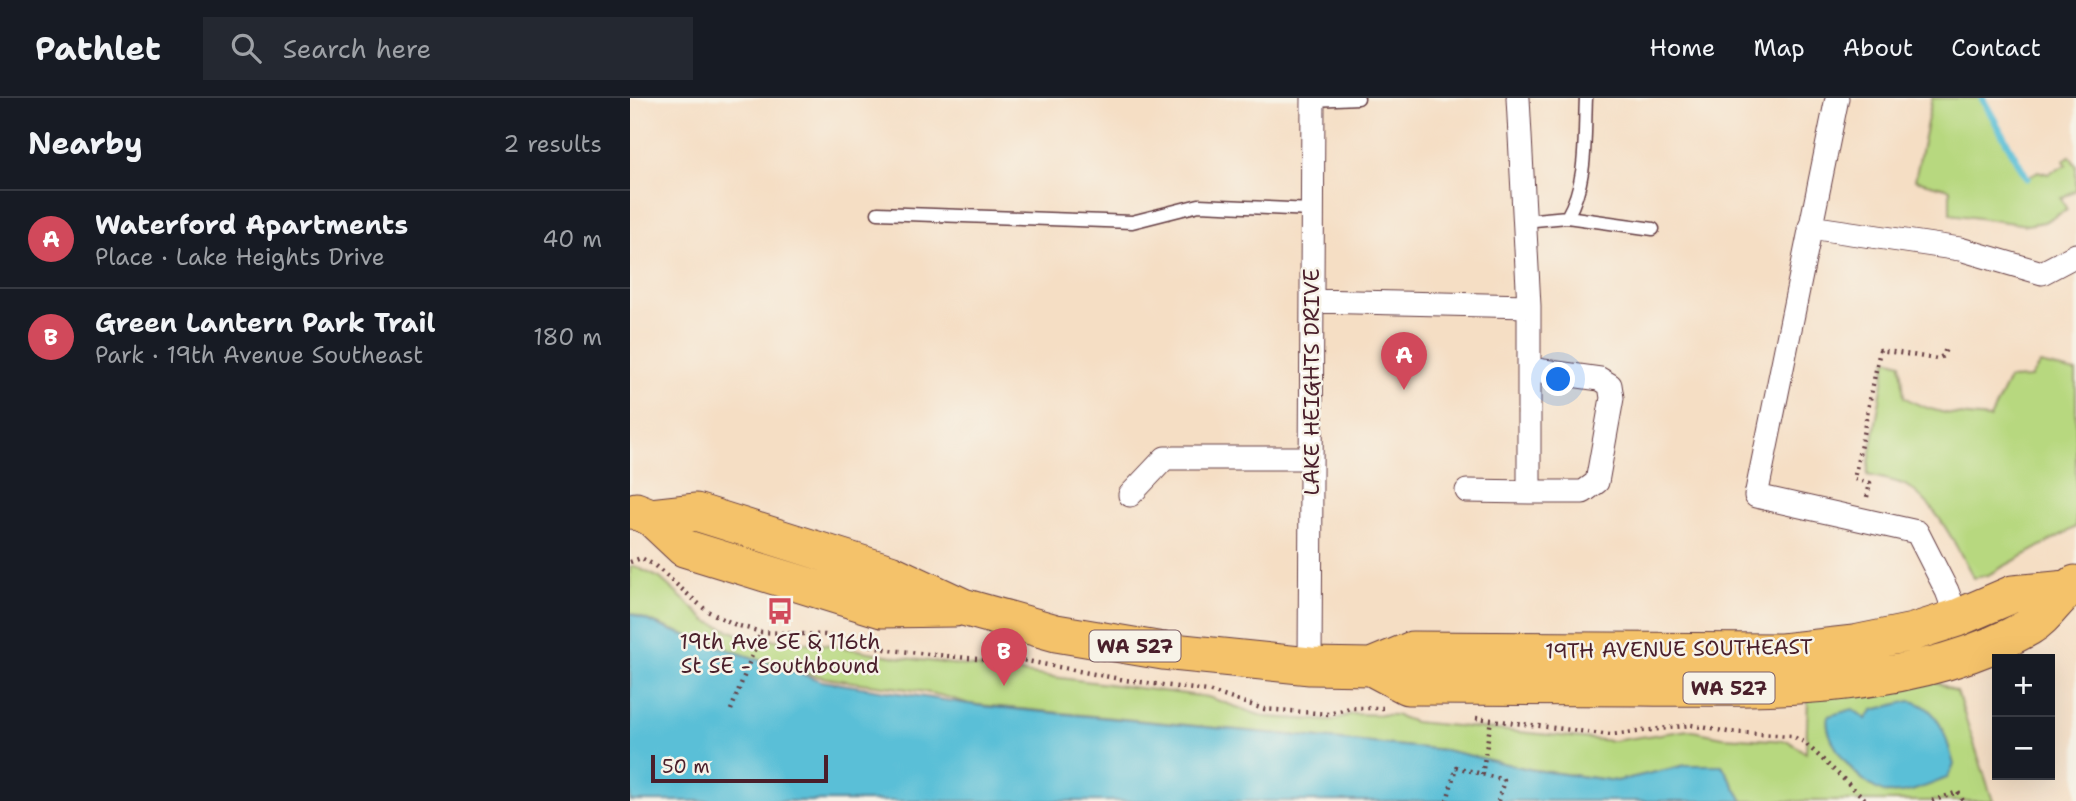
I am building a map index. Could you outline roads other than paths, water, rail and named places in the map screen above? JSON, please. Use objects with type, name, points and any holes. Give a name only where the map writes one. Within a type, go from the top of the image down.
[{"type":"main road","name":"19TH AVENUE SOUTHEAST","points":[[641,513],[696,512],[890,573],[963,607],[1056,633],[1163,651],[1310,666],[1371,667],[1412,650],[1782,652],[1854,645],[1957,618],[2013,594],[2071,587]]},
{"type":"main road","name":"19TH AVENUE SOUTHEAST","points":[[1371,667],[1407,685],[1749,688],[1846,682],[1894,673],[1972,652],[2031,626],[2071,587]]},
{"type":"street","points":[[1518,98],[1529,306],[1529,492]]},
{"type":"street","points":[[1837,98],[1756,496],[1917,532],[1947,591],[1957,618]]},
{"type":"street","name":"LAKE HEIGHTS DRIVE","points":[[1310,666],[1313,99]]},
{"type":"street","points":[[1810,228],[1960,249],[2042,273],[2076,255]]},
{"type":"street","points":[[1312,301],[1529,306]]},
{"type":"street","points":[[1467,491],[1584,492],[1597,482],[1612,398],[1610,385],[1600,379],[1529,369]]},
{"type":"street","points":[[1130,495],[1165,458],[1311,458]]},
{"type":"lane","points":[[1313,99],[1358,98]]},
{"type":"lane","points":[[1567,217],[1577,200],[1582,178],[1586,98]]},
{"type":"lane","points":[[878,213],[1132,222],[1199,205],[1312,210]]},
{"type":"lane","points":[[1524,221],[1567,217],[1653,229]]},
{"type":"water","points":[[630,613],[670,630],[822,681],[982,706],[1445,750],[1533,770],[1617,781],[1686,765],[1722,765],[1743,801],[630,801]]},
{"type":"water","points":[[1910,701],[1920,704],[1935,717],[1945,735],[1954,765],[1947,778],[1910,791],[1888,793],[1867,783],[1846,763],[1831,738],[1828,716],[1853,709],[1866,719],[1873,710]]},
{"type":"waterway","points":[[1982,98],[2027,178]]},
{"type":"place","name":"Waterford Apartments","points":[[1404,390]]},
{"type":"place","name":"19th Ave SE & 116th St SE - Southbound","points":[[780,611]]},
{"type":"place","name":"Green Lantern Park Trail","points":[[1004,686]]}]
